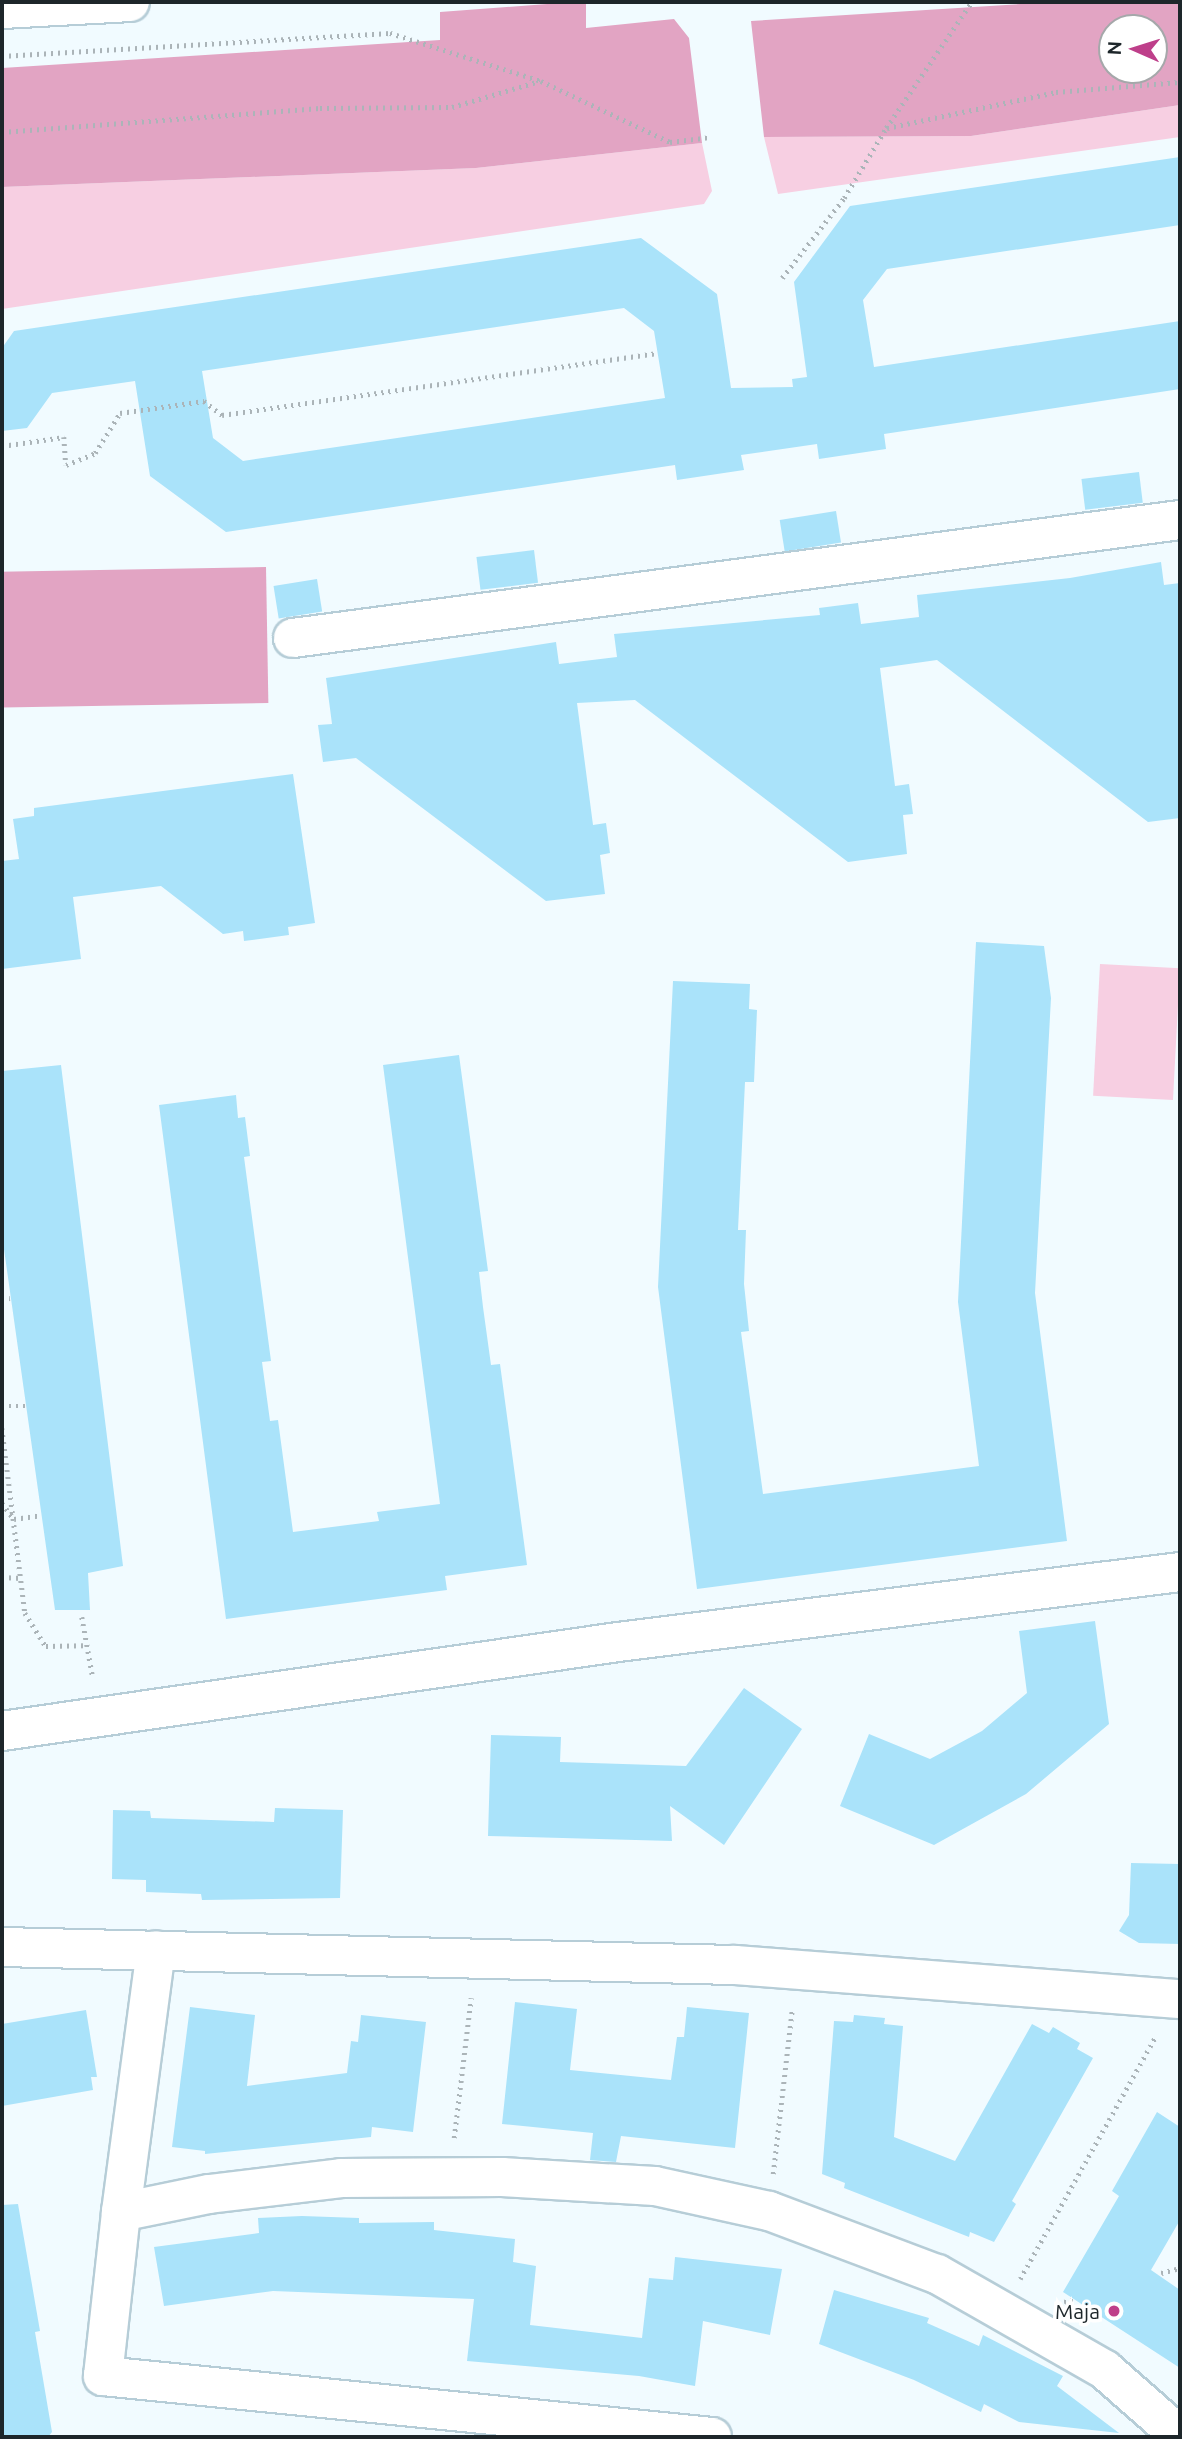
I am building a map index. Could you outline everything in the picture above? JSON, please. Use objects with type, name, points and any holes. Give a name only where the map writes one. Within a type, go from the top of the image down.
[{"type":"street","points":[[2,9],[130,2]]},
{"type":"street","points":[[293,638],[1180,520]]},
{"type":"street","points":[[2,1731],[618,1642],[1180,1572]]},
{"type":"street","points":[[2,1947],[735,1965],[1180,1999]]},
{"type":"street","points":[[156,1950],[121,2212],[103,2376],[712,2437]]},
{"type":"street","points":[[121,2212],[209,2194],[341,2178],[449,2177],[655,2186],[769,2211],[937,2274],[1001,2313],[1105,2370],[1180,2435]]},
{"type":"path","points":[[782,278],[845,198],[886,128],[971,3]]},
{"type":"path","points":[[2,56],[390,33],[541,81],[670,142],[708,136]]},
{"type":"path","points":[[2,141],[5,132],[320,108],[452,107],[541,81]]},
{"type":"path","points":[[886,128],[1056,92],[1180,82]]},
{"type":"path","points":[[2,446],[65,437],[66,465],[95,453],[120,413],[204,401],[222,415],[657,353]]},
{"type":"path","points":[[2,1299],[10,1298]]},
{"type":"path","points":[[2,1406],[26,1406]]},
{"type":"path","points":[[2,1428],[25,1613],[46,1646],[85,1645]]},
{"type":"path","points":[[2,1503],[13,1519]]},
{"type":"path","points":[[13,1519],[41,1515]]},
{"type":"path","points":[[2,1577],[21,1578]]},
{"type":"path","points":[[82,1618],[85,1645],[97,1691]]},
{"type":"path","points":[[449,2177],[472,1990]]},
{"type":"path","points":[[769,2211],[793,1999]]},
{"type":"path","points":[[1001,2313],[1158,2033]]},
{"type":"path","points":[[1161,2273],[1180,2268]]},
{"type":"shaded area","points":[[586,2],[586,28],[674,19],[689,38],[702,143],[476,168],[2,187],[2,68],[440,40],[440,12]]},
{"type":"shaded area","points":[[1052,2],[1180,2],[1180,105],[971,136],[764,137],[751,21]]},
{"type":"shaded area","points":[[1180,105],[1180,137],[778,194],[764,137],[971,136]]},
{"type":"shaded area","points":[[702,143],[712,191],[704,204],[2,309],[2,187],[476,168]]},
{"type":"shaded area","points":[[266,567],[268,703],[2,708],[2,572]]},
{"type":"shaded area","points":[[1100,964],[1180,968],[1173,1100],[1093,1096]]},
{"type":"building","points":[[1180,157],[1180,225],[887,269],[863,300],[874,367],[1180,321],[1180,389],[884,434],[886,449],[819,459],[817,444],[741,455],[744,470],[677,480],[675,465],[226,532],[150,476],[135,381],[52,393],[27,428],[2,431],[2,348],[14,331],[641,238],[717,294],[731,388],[793,387],[792,379],[807,377],[794,282],[850,206]],"holes":[[[624,308],[654,331],[665,398],[243,461],[213,438],[202,371]]]},
{"type":"building","points":[[1139,472],[1143,503],[1085,510],[1081,479]]},
{"type":"building","points":[[836,511],[841,543],[785,552],[780,520]]},
{"type":"building","points":[[534,550],[538,583],[480,590],[476,557]]},
{"type":"building","points":[[1161,562],[1164,585],[1180,583],[1180,818],[1148,822],[937,660],[880,668],[895,786],[909,784],[913,814],[903,815],[907,854],[848,862],[635,700],[577,703],[593,825],[606,823],[610,853],[600,855],[605,894],[546,901],[356,758],[323,762],[318,725],[332,724],[326,678],[556,642],[559,664],[617,657],[614,634],[820,615],[819,608],[858,603],[861,624],[919,617],[917,595],[1070,578]]},
{"type":"building","points":[[317,579],[322,612],[279,618],[274,586]]},
{"type":"building","points":[[293,774],[315,923],[288,927],[289,935],[244,941],[243,931],[223,934],[161,886],[73,897],[81,959],[2,969],[2,861],[19,859],[13,819],[34,816],[34,808]]},
{"type":"building","points":[[976,942],[1044,946],[1051,998],[1035,1293],[1067,1541],[697,1589],[658,1287],[673,981],[750,984],[749,1009],[757,1010],[754,1082],[745,1082],[738,1230],[746,1230],[744,1284],[749,1331],[741,1332],[763,1494],[979,1466],[958,1302]]},
{"type":"building","points":[[459,1055],[488,1271],[479,1272],[483,1307],[491,1365],[500,1364],[527,1565],[445,1576],[447,1590],[226,1619],[159,1105],[236,1095],[238,1118],[245,1117],[250,1156],[244,1157],[271,1361],[262,1362],[270,1421],[278,1420],[293,1532],[379,1521],[377,1512],[440,1504],[383,1065]]},
{"type":"building","points":[[61,1065],[123,1566],[88,1573],[90,1610],[55,1610],[2,1235],[2,1071]]},
{"type":"building","points":[[1095,1621],[1109,1724],[1026,1794],[934,1845],[840,1806],[869,1734],[930,1759],[982,1731],[1027,1693],[1019,1631]]},
{"type":"building","points":[[744,1688],[802,1729],[724,1845],[670,1806],[672,1841],[488,1836],[491,1735],[561,1737],[560,1762],[686,1766]]},
{"type":"building","points":[[275,1808],[343,1810],[340,1898],[202,1900],[201,1894],[146,1892],[146,1880],[112,1879],[113,1810],[150,1811],[151,1818],[274,1822]]},
{"type":"building","points":[[1131,1863],[1180,1864],[1180,1944],[1139,1943],[1119,1931],[1129,1915]]},
{"type":"building","points":[[515,2002],[577,2009],[570,2070],[671,2080],[677,2037],[684,2037],[687,2007],[749,2013],[735,2148],[621,2136],[616,2162],[590,2160],[593,2133],[502,2124]]},
{"type":"building","points":[[190,2007],[255,2015],[247,2086],[347,2073],[351,2041],[358,2042],[361,2015],[426,2022],[413,2132],[372,2127],[371,2137],[205,2154],[205,2151],[172,2147]]},
{"type":"building","points":[[86,2010],[97,2077],[91,2077],[93,2090],[2,2106],[2,2024]]},
{"type":"building","points":[[854,2015],[885,2018],[884,2024],[903,2026],[894,2137],[955,2161],[1032,2024],[1049,2033],[1053,2027],[1080,2043],[1077,2049],[1093,2058],[1012,2201],[1016,2204],[994,2242],[970,2232],[969,2237],[844,2188],[845,2183],[822,2174],[834,2021],[853,2022]]},
{"type":"building","points":[[1157,2112],[1180,2127],[1180,2220],[1151,2270],[1180,2290],[1180,2368],[1063,2292],[1119,2196],[1112,2191]]},
{"type":"building","points":[[18,2204],[40,2331],[35,2332],[52,2432],[48,2437],[2,2437],[2,2205]]},
{"type":"building","points":[[258,2218],[359,2218],[359,2223],[434,2222],[434,2230],[515,2239],[513,2262],[536,2266],[530,2325],[642,2338],[649,2278],[673,2280],[675,2257],[782,2269],[770,2335],[703,2321],[695,2386],[639,2376],[467,2361],[474,2299],[273,2291],[164,2306],[154,2247],[259,2233]]},
{"type":"building","points":[[834,2290],[929,2318],[927,2323],[979,2346],[983,2335],[1063,2376],[1057,2386],[1119,2433],[1019,2422],[984,2404],[981,2412],[914,2380],[819,2344]]},
{"type":"place","name":"Maja","points":[[1114,2311]]}]
